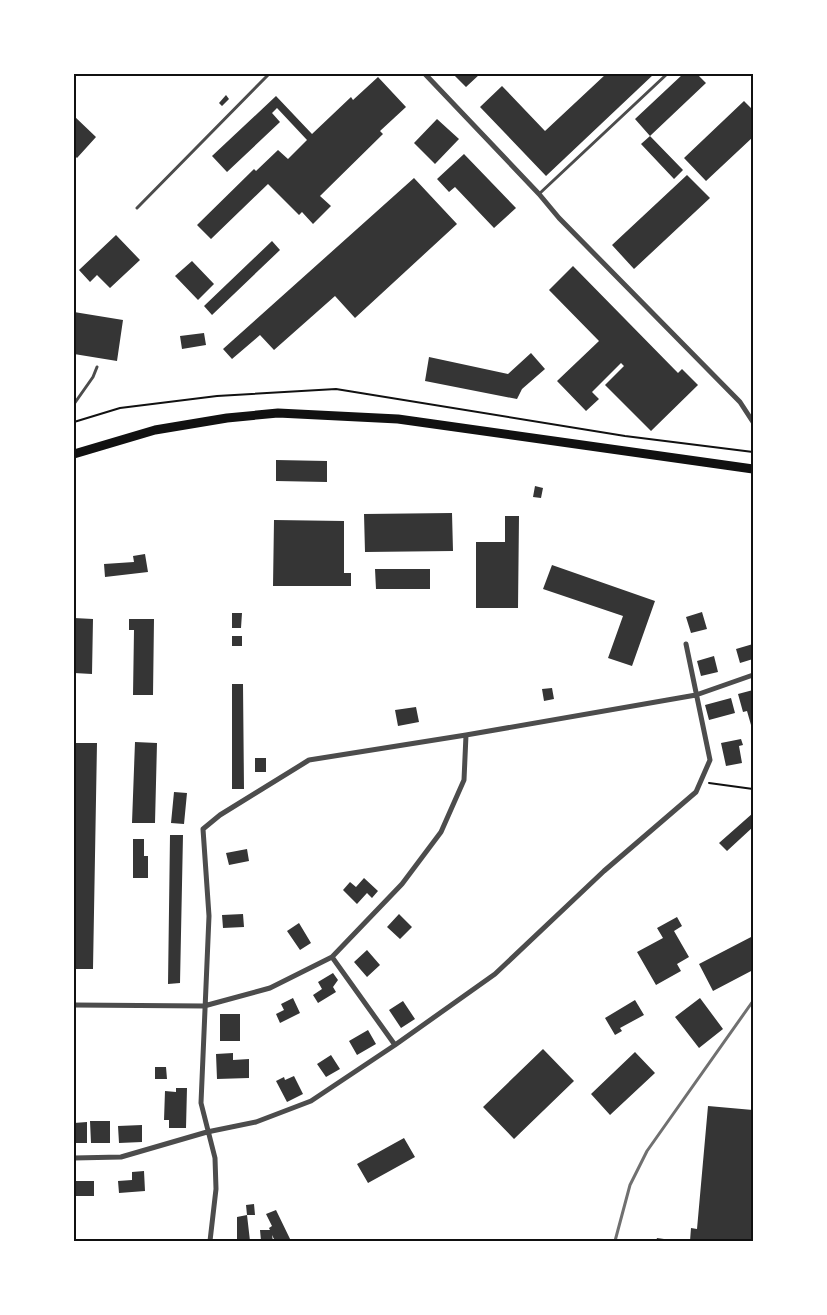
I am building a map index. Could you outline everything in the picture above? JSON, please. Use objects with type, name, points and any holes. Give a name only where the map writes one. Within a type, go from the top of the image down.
[{"type":"main road","points":[[74,454],[155,430],[227,418],[278,413],[398,419],[753,469]]},
{"type":"street","points":[[425,74],[539,194],[559,218],[740,402],[753,422]]},
{"type":"street","points":[[74,1158],[121,1158],[207,1132],[256,1122],[311,1101],[395,1045],[495,974],[604,871],[696,792],[710,760],[686,644]]},
{"type":"street","points":[[210,1241],[216,1188],[215,1158],[201,1104],[209,916],[203,829],[220,815],[309,760],[696,695],[753,675]]},
{"type":"street","points":[[74,1005],[204,1006],[270,988],[332,957],[402,884],[441,832],[464,780],[466,734]]},
{"type":"street","points":[[332,957],[395,1045]]},
{"type":"lane","points":[[137,208],[269,74]]},
{"type":"lane","points":[[539,194],[667,74]]},
{"type":"lane","points":[[74,404],[93,377],[97,367]]},
{"type":"path","points":[[700,782],[753,789]]},
{"type":"building","points":[[453,74],[480,74],[466,87]]},
{"type":"building","points":[[606,74],[654,74],[546,176],[480,107],[502,86],[545,131]]},
{"type":"building","points":[[683,74],[697,74],[706,83],[650,136],[635,119]]},
{"type":"building","points":[[378,77],[406,107],[380,131],[383,134],[320,196],[331,206],[313,224],[302,212],[299,215],[268,184],[211,239],[197,225],[254,169],[256,171],[278,150],[288,159],[307,140],[277,108],[272,113],[280,122],[227,172],[212,156],[276,96],[312,134],[351,97],[353,100]]},
{"type":"building","points":[[226,95],[229,99],[222,106],[219,103]]},
{"type":"building","points":[[744,101],[753,110],[753,137],[706,181],[684,158]]},
{"type":"building","points":[[74,116],[96,137],[77,158],[74,155]]},
{"type":"building","points":[[437,119],[459,139],[435,164],[414,143]]},
{"type":"building","points":[[650,136],[683,170],[674,179],[641,144]]},
{"type":"building","points":[[464,154],[516,208],[494,228],[455,187],[449,192],[437,179]]},
{"type":"building","points":[[687,175],[710,198],[634,269],[612,245]]},
{"type":"building","points":[[414,178],[457,224],[355,318],[335,296],[274,350],[260,335],[232,359],[223,349]]},
{"type":"building","points":[[116,235],[140,260],[110,288],[97,275],[90,282],[79,270]]},
{"type":"building","points":[[272,241],[280,250],[212,315],[204,306]]},
{"type":"building","points":[[192,261],[214,284],[198,300],[175,276]]},
{"type":"building","points":[[573,266],[678,373],[682,369],[698,385],[651,431],[605,385],[624,366],[621,363],[592,392],[599,399],[586,411],[557,381],[599,341],[549,290]]},
{"type":"building","points":[[74,312],[123,320],[117,361],[74,354]]},
{"type":"building","points":[[204,333],[206,345],[182,349],[180,336]]},
{"type":"building","points":[[531,353],[545,369],[522,389],[517,399],[425,381],[429,357],[508,374]]},
{"type":"building","points":[[276,460],[327,461],[327,482],[276,481]]},
{"type":"building","points":[[535,486],[543,488],[541,498],[533,497]]},
{"type":"building","points":[[452,513],[453,551],[365,552],[364,514]]},
{"type":"building","points":[[505,516],[519,516],[518,608],[476,608],[476,542],[505,542]]},
{"type":"building","points":[[274,520],[344,521],[344,573],[351,573],[351,586],[273,586]]},
{"type":"building","points":[[145,554],[148,572],[105,577],[104,564],[134,562],[133,556]]},
{"type":"building","points":[[552,565],[655,601],[632,666],[608,658],[623,616],[543,589]]},
{"type":"building","points":[[375,569],[430,569],[430,589],[376,589]]},
{"type":"building","points":[[702,612],[707,629],[691,633],[686,617]]},
{"type":"building","points":[[232,613],[242,613],[241,628],[232,628]]},
{"type":"building","points":[[74,618],[93,619],[92,674],[74,673]]},
{"type":"building","points":[[129,619],[154,619],[153,695],[133,695],[134,630],[129,630]]},
{"type":"building","points":[[232,636],[242,636],[242,646],[232,646]]},
{"type":"building","points":[[753,644],[753,659],[740,663],[736,649]]},
{"type":"building","points":[[714,656],[718,672],[701,676],[697,661]]},
{"type":"building","points":[[232,684],[243,684],[244,789],[232,789]]},
{"type":"building","points":[[552,688],[554,699],[544,701],[542,689]]},
{"type":"building","points":[[753,690],[753,724],[751,725],[747,711],[743,712],[738,694]]},
{"type":"building","points":[[731,698],[735,713],[709,720],[705,705]]},
{"type":"building","points":[[416,707],[419,722],[398,726],[395,710]]},
{"type":"building","points":[[741,739],[743,745],[739,746],[742,763],[726,766],[721,743]]},
{"type":"building","points":[[135,742],[157,743],[155,823],[132,823]]},
{"type":"building","points":[[74,743],[97,743],[93,969],[74,969]]},
{"type":"building","points":[[255,758],[266,758],[266,772],[255,772]]},
{"type":"building","points":[[174,792],[187,793],[184,824],[171,823]]},
{"type":"building","points":[[753,813],[753,827],[727,851],[719,843]]},
{"type":"building","points":[[170,835],[183,835],[180,983],[168,984]]},
{"type":"building","points":[[133,839],[144,839],[144,856],[148,856],[148,878],[133,878]]},
{"type":"building","points":[[247,849],[249,861],[229,865],[226,853]]},
{"type":"building","points":[[364,878],[378,891],[372,898],[367,893],[357,904],[343,890],[350,882],[356,887]]},
{"type":"building","points":[[243,914],[244,927],[223,928],[222,915]]},
{"type":"building","points":[[399,914],[412,927],[400,939],[387,927]]},
{"type":"building","points":[[677,917],[682,926],[674,931],[689,957],[677,964],[681,971],[656,985],[637,952],[663,938],[657,928]]},
{"type":"building","points":[[299,923],[311,943],[300,950],[287,931]]},
{"type":"building","points":[[753,936],[753,970],[713,991],[699,964]]},
{"type":"building","points":[[367,950],[380,965],[367,977],[354,962]]},
{"type":"building","points":[[333,973],[338,980],[333,987],[336,992],[318,1003],[313,995],[322,989],[318,982]]},
{"type":"building","points":[[293,998],[300,1013],[280,1023],[276,1014],[284,1010],[281,1004]]},
{"type":"building","points":[[700,998],[723,1029],[699,1048],[675,1017]]},
{"type":"building","points":[[635,1000],[644,1015],[620,1028],[622,1031],[615,1035],[605,1018]]},
{"type":"building","points":[[403,1001],[415,1019],[401,1028],[389,1010]]},
{"type":"building","points":[[220,1014],[240,1014],[240,1041],[220,1041]]},
{"type":"building","points":[[368,1030],[376,1044],[357,1055],[349,1041]]},
{"type":"building","points":[[543,1049],[574,1081],[514,1139],[483,1107]]},
{"type":"building","points":[[635,1052],[655,1073],[610,1115],[591,1094]]},
{"type":"building","points":[[233,1053],[233,1060],[249,1059],[249,1078],[217,1079],[216,1054]]},
{"type":"building","points":[[331,1055],[340,1069],[326,1077],[317,1064]]},
{"type":"building","points":[[155,1067],[166,1067],[167,1079],[155,1079]]},
{"type":"building","points":[[294,1076],[303,1094],[287,1102],[276,1081],[284,1077],[285,1080]]},
{"type":"building","points":[[176,1088],[187,1088],[186,1128],[169,1128],[169,1120],[164,1120],[165,1091],[176,1092]]},
{"type":"building","points":[[708,1106],[753,1110],[753,1241],[690,1241],[691,1228],[697,1229]]},
{"type":"building","points":[[90,1121],[110,1121],[110,1143],[91,1143]]},
{"type":"building","points":[[87,1122],[87,1143],[74,1143],[74,1123]]},
{"type":"building","points":[[142,1125],[142,1142],[119,1143],[118,1126]]},
{"type":"building","points":[[404,1138],[415,1157],[368,1183],[357,1164]]},
{"type":"building","points":[[144,1171],[145,1191],[119,1193],[118,1181],[132,1180],[132,1172]]},
{"type":"building","points":[[74,1181],[94,1181],[94,1196],[74,1196]]},
{"type":"building","points":[[254,1204],[255,1215],[247,1215],[246,1205]]},
{"type":"building","points":[[276,1210],[291,1241],[275,1241],[272,1235],[273,1241],[261,1241],[260,1230],[270,1230],[269,1228],[272,1226],[266,1214]]},
{"type":"building","points":[[247,1215],[250,1241],[237,1241],[237,1217]]},
{"type":"building","points":[[657,1238],[671,1240],[671,1241],[656,1241]]},
{"type":"railway","points":[[615,1241],[630,1185],[647,1151],[753,1001]]}]
